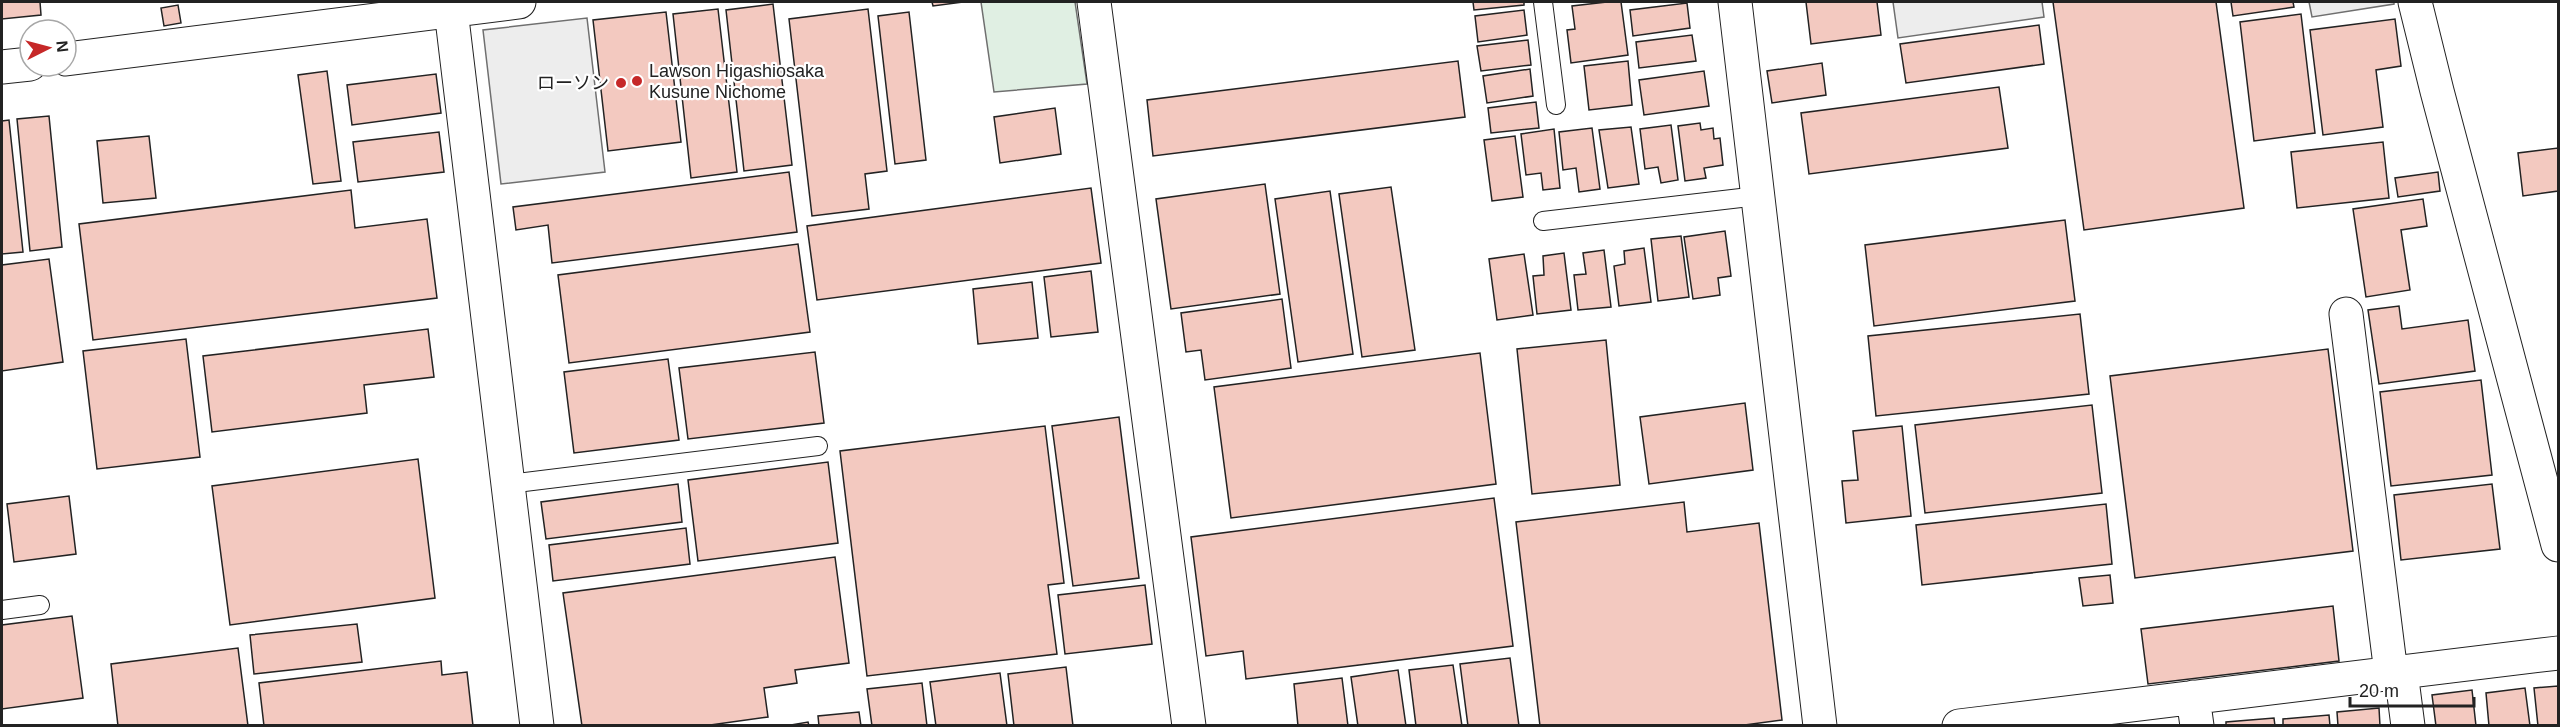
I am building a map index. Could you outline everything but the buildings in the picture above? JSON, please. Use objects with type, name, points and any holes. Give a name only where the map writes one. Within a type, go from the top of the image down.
[{"type":"street","points":[[78,57],[451,5],[519,2]]},
{"type":"street","points":[[1094,2],[1189,726]]},
{"type":"street","points":[[1735,2],[1820,726]]},
{"type":"street","points":[[2415,2],[2559,545]]},
{"type":"street","points":[[451,5],[537,726]]},
{"type":"street","points":[[2,67],[18,65]]},
{"type":"street","points":[[2346,314],[2396,673],[2408,726]]},
{"type":"street","points":[[1959,726],[2195,711],[2396,673],[2559,653]]},
{"type":"lane","points":[[1543,2],[1556,105]]},
{"type":"lane","points":[[1543,221],[1758,196]]},
{"type":"lane","points":[[508,484],[818,446]]},
{"type":"lane","points":[[2,610],[40,605]]},
{"type":"green space","points":[[981,2],[1075,2],[1087,84],[994,92]]},
{"type":"shaded area","points":[[1893,2],[2042,2],[2044,17],[1898,38]]},
{"type":"shaded area","points":[[2309,2],[2394,2],[2394,4],[2312,17]]},
{"type":"shaded area","points":[[587,18],[605,172],[501,184],[483,30]]},
{"type":"place","name":"Lawson Higashiosaka Kusune Nichome","points":[[637,81]]},
{"type":"place","name":"ローソン","points":[[621,83]]}]
